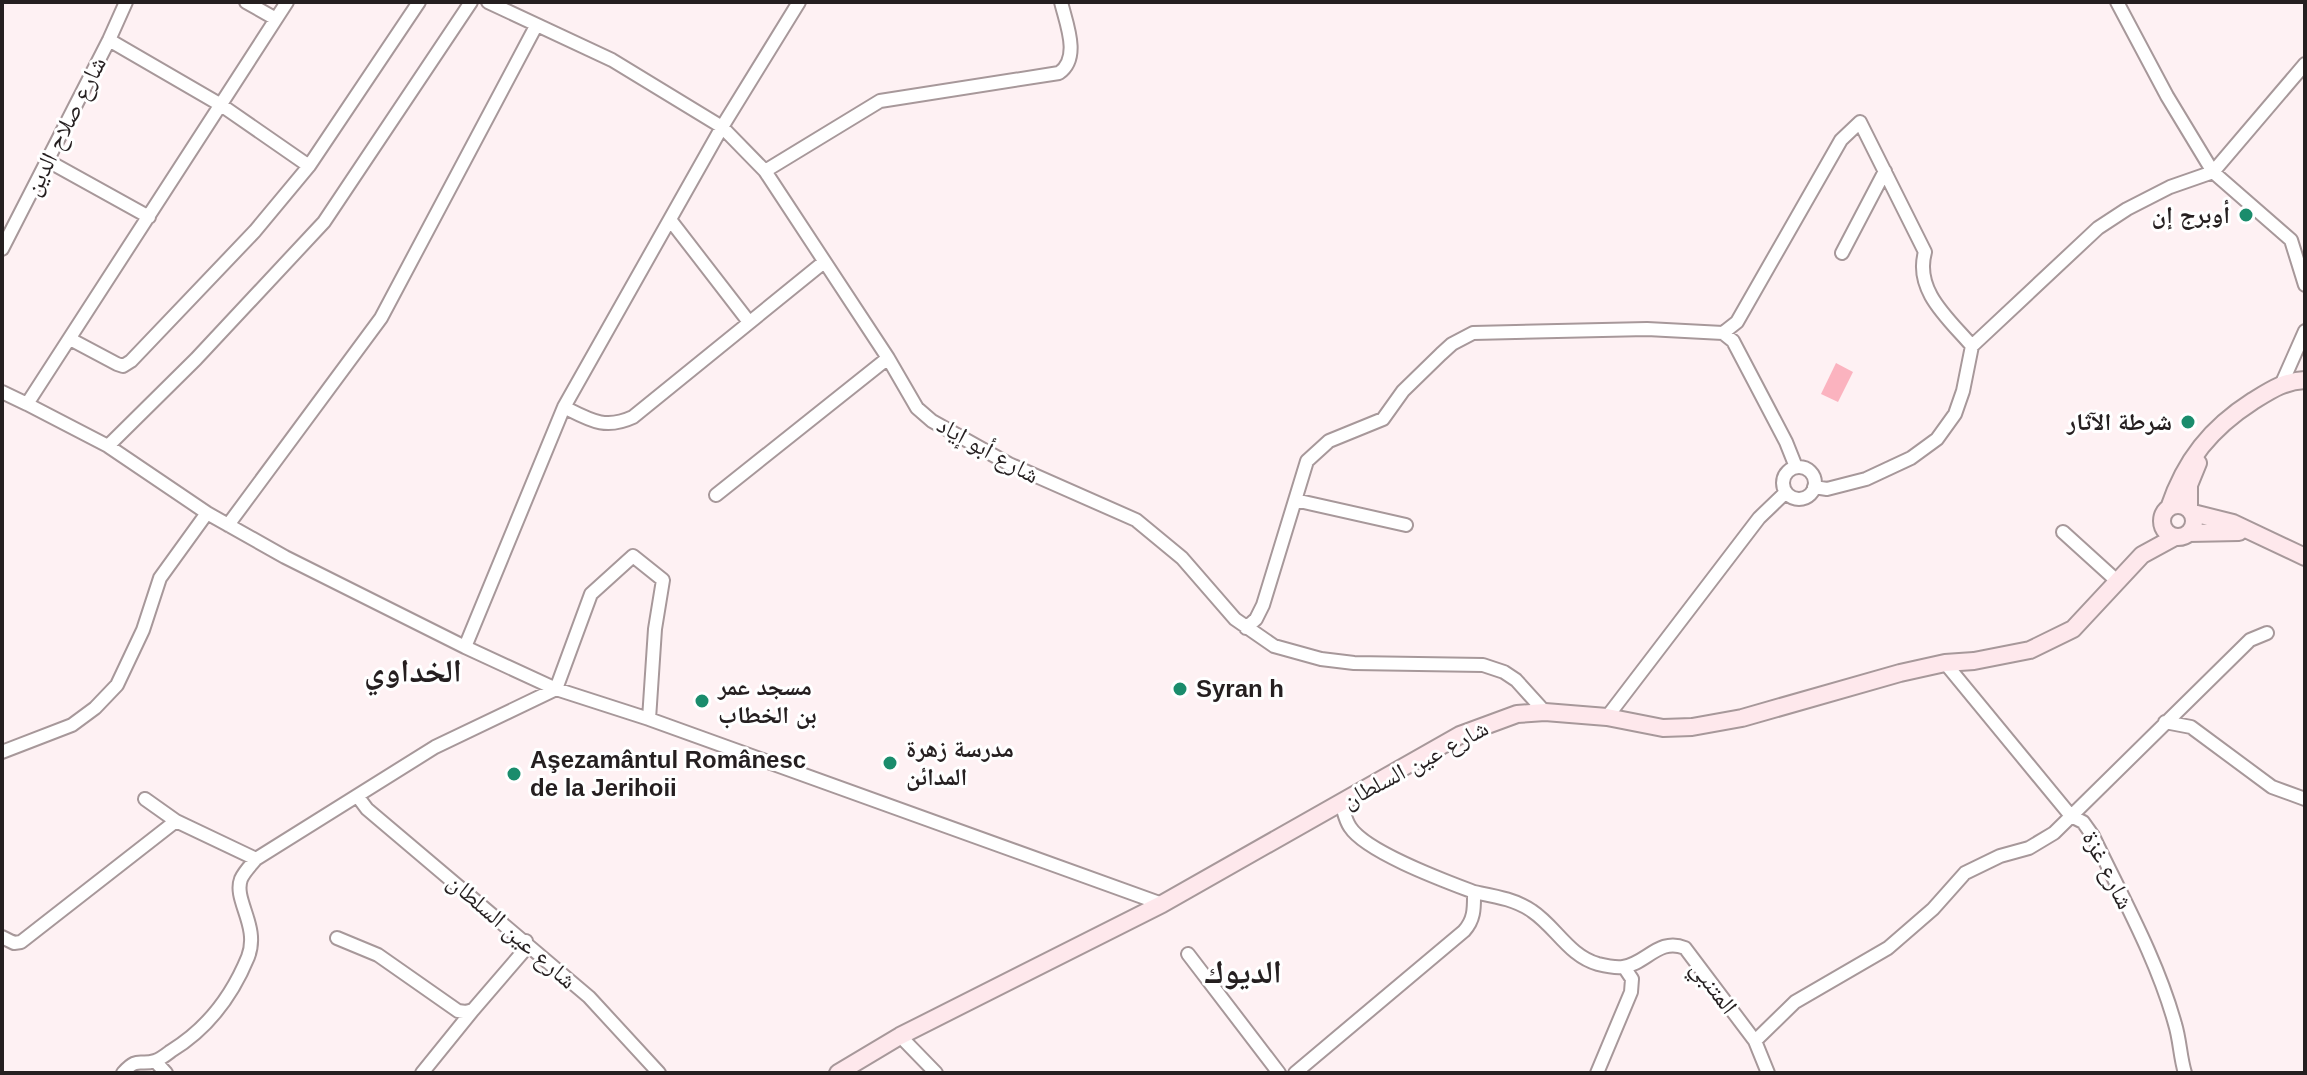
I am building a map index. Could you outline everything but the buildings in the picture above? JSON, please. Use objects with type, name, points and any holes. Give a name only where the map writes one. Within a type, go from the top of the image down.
[{"type":"main road","points":[[2282,383],[2305,380]]},
{"type":"main road","name":"شارع عين السلطان","points":[[2117,581],[2165,515],[2178,481],[2210,434],[2231,416],[2282,383]]},
{"type":"main road","name":"شارع عين السلطان","points":[[2191,511],[2189,485],[2195,470],[2231,416]]},
{"type":"main road","points":[[2262,538],[2233,530],[2182,535],[2166,532],[2165,515],[2179,505],[2233,523],[2305,557]]},
{"type":"main road","points":[[2182,535],[2194,524],[2191,511]]},
{"type":"main road","name":"شارع عين السلطان","points":[[838,1073],[900,1036],[1162,904],[1460,735],[1517,714],[1545,712],[1607,717],[1663,728],[1692,727],[1742,718],[1900,673],[2030,650],[2073,629],[2142,555],[2182,535]]},
{"type":"street","name":"شارع صلاح الدين","points":[[2,249],[126,2]]},
{"type":"street","points":[[246,2],[276,19]]},
{"type":"street","points":[[27,404],[287,2]]},
{"type":"street","points":[[70,339],[117,364],[123,366],[131,361],[255,231],[309,166],[419,2]]},
{"type":"street","points":[[108,446],[196,359],[324,222],[471,2]]},
{"type":"street","name":"شارع أبو إياد","points":[[488,2],[612,60],[722,127],[765,171],[888,358],[917,408],[932,421],[1009,464],[1136,520],[1182,558],[1246,628],[1274,646],[1336,662],[1483,665],[1516,680],[1545,712]]},
{"type":"street","points":[[465,647],[564,407],[722,127],[799,2]]},
{"type":"street","points":[[765,171],[880,101],[1059,73],[1070,62],[1071,52],[1061,2]]},
{"type":"street","points":[[2117,2],[2167,96],[2213,172],[2291,240],[2305,285]]},
{"type":"street","points":[[228,525],[392,299],[536,26]]},
{"type":"street","points":[[109,40],[221,105],[309,166]]},
{"type":"street","points":[[1814,487],[1827,489],[1866,479],[1911,458],[1937,439],[1955,414],[1972,346],[2098,228],[2170,187],[2213,172],[2305,64]]},
{"type":"street","points":[[1723,333],[1737,322],[1841,140],[1860,122],[1925,252],[1921,267],[1931,296],[1972,346]]},
{"type":"street","points":[[48,161],[149,217]]},
{"type":"street","points":[[1842,253],[1885,171]]},
{"type":"street","points":[[671,221],[749,322]]},
{"type":"street","points":[[2291,240],[2305,231]]},
{"type":"street","points":[[564,407],[600,423],[617,424],[633,417],[824,262]]},
{"type":"street","points":[[1246,628],[1256,619],[1263,605],[1307,461],[1329,441],[1383,419],[1403,391],[1441,354],[1473,333],[1647,329],[1723,333],[1733,341],[1796,467],[1810,472],[1814,487]]},
{"type":"street","points":[[2282,383],[2305,331]]},
{"type":"street","points":[[716,495],[888,358]]},
{"type":"street","points":[[2,392],[108,446],[207,513],[285,557],[556,689],[649,719],[1162,904]]},
{"type":"street","points":[[1796,467],[1784,477],[1786,492],[1794,498],[1804,497],[1814,487]]},
{"type":"street","points":[[1607,717],[1759,518],[1786,492]]},
{"type":"street","points":[[1295,500],[1406,525]]},
{"type":"street","points":[[2,752],[72,725],[95,708],[117,685],[143,630],[160,578],[207,513]]},
{"type":"street","points":[[2063,532],[2117,581]]},
{"type":"street","points":[[123,1073],[138,1061],[155,1061],[195,1035],[219,1009],[246,961],[252,942],[239,887],[241,879],[256,859],[435,747],[556,689],[591,594],[633,556],[663,580],[655,629],[649,719]]},
{"type":"street","points":[[1755,1041],[1795,1002],[1888,948],[1933,909],[1965,873],[2000,856],[2029,848],[2054,833],[2250,640],[2267,633]]},
{"type":"street","name":"شارع غزة","points":[[1945,663],[2071,816],[2083,822],[2093,836],[2145,946],[2176,1026],[2185,1073]]},
{"type":"street","points":[[2165,722],[2191,727],[2272,787],[2305,799]]},
{"type":"street","name":"شارع عين السلطان","points":[[358,797],[367,809],[589,997],[659,1073]]},
{"type":"street","points":[[145,799],[176,821],[256,859]]},
{"type":"street","points":[[1341,803],[1347,824],[1366,842],[1429,875],[1527,908],[1585,959],[1624,967],[1632,979],[1631,992],[1597,1073]]},
{"type":"street","points":[[2,937],[14,943],[21,942],[176,821]]},
{"type":"street","points":[[1295,1073],[1464,931],[1472,919],[1474,892]]},
{"type":"street","points":[[337,938],[378,955],[458,1011],[473,1010]]},
{"type":"street","points":[[422,1073],[522,953],[526,941]]},
{"type":"street","name":"المتنبي","points":[[1624,967],[1665,946],[1673,944],[1685,948],[1755,1041],[1768,1073]]},
{"type":"street","points":[[1188,954],[1279,1073]]},
{"type":"street","points":[[458,1011],[458,1027]]},
{"type":"street","points":[[900,1036],[936,1073]]},
{"type":"street","points":[[155,1061],[166,1073]]},
{"type":"shaded area","points":[[1836,363],[1853,372],[1838,402],[1821,394]]},
{"type":"place","name":"أوبرج إن","points":[[2246,215]]},
{"type":"place","name":"شرطة الآثار","points":[[2188,422]]},
{"type":"place","name":"Syran h","points":[[1180,689]]},
{"type":"place","name":"مسجد عمر بن الخطاب","points":[[702,701]]},
{"type":"place","name":"مدرسة زهرة المدائن","points":[[890,763]]},
{"type":"place","name":"Aşezamântul Românesc de la Jerihoii","points":[[514,774]]},
{"type":"district","name":"الخداوي","points":[[413,671]]},
{"type":"district","name":"الديوك","points":[[1243,972]]}]
